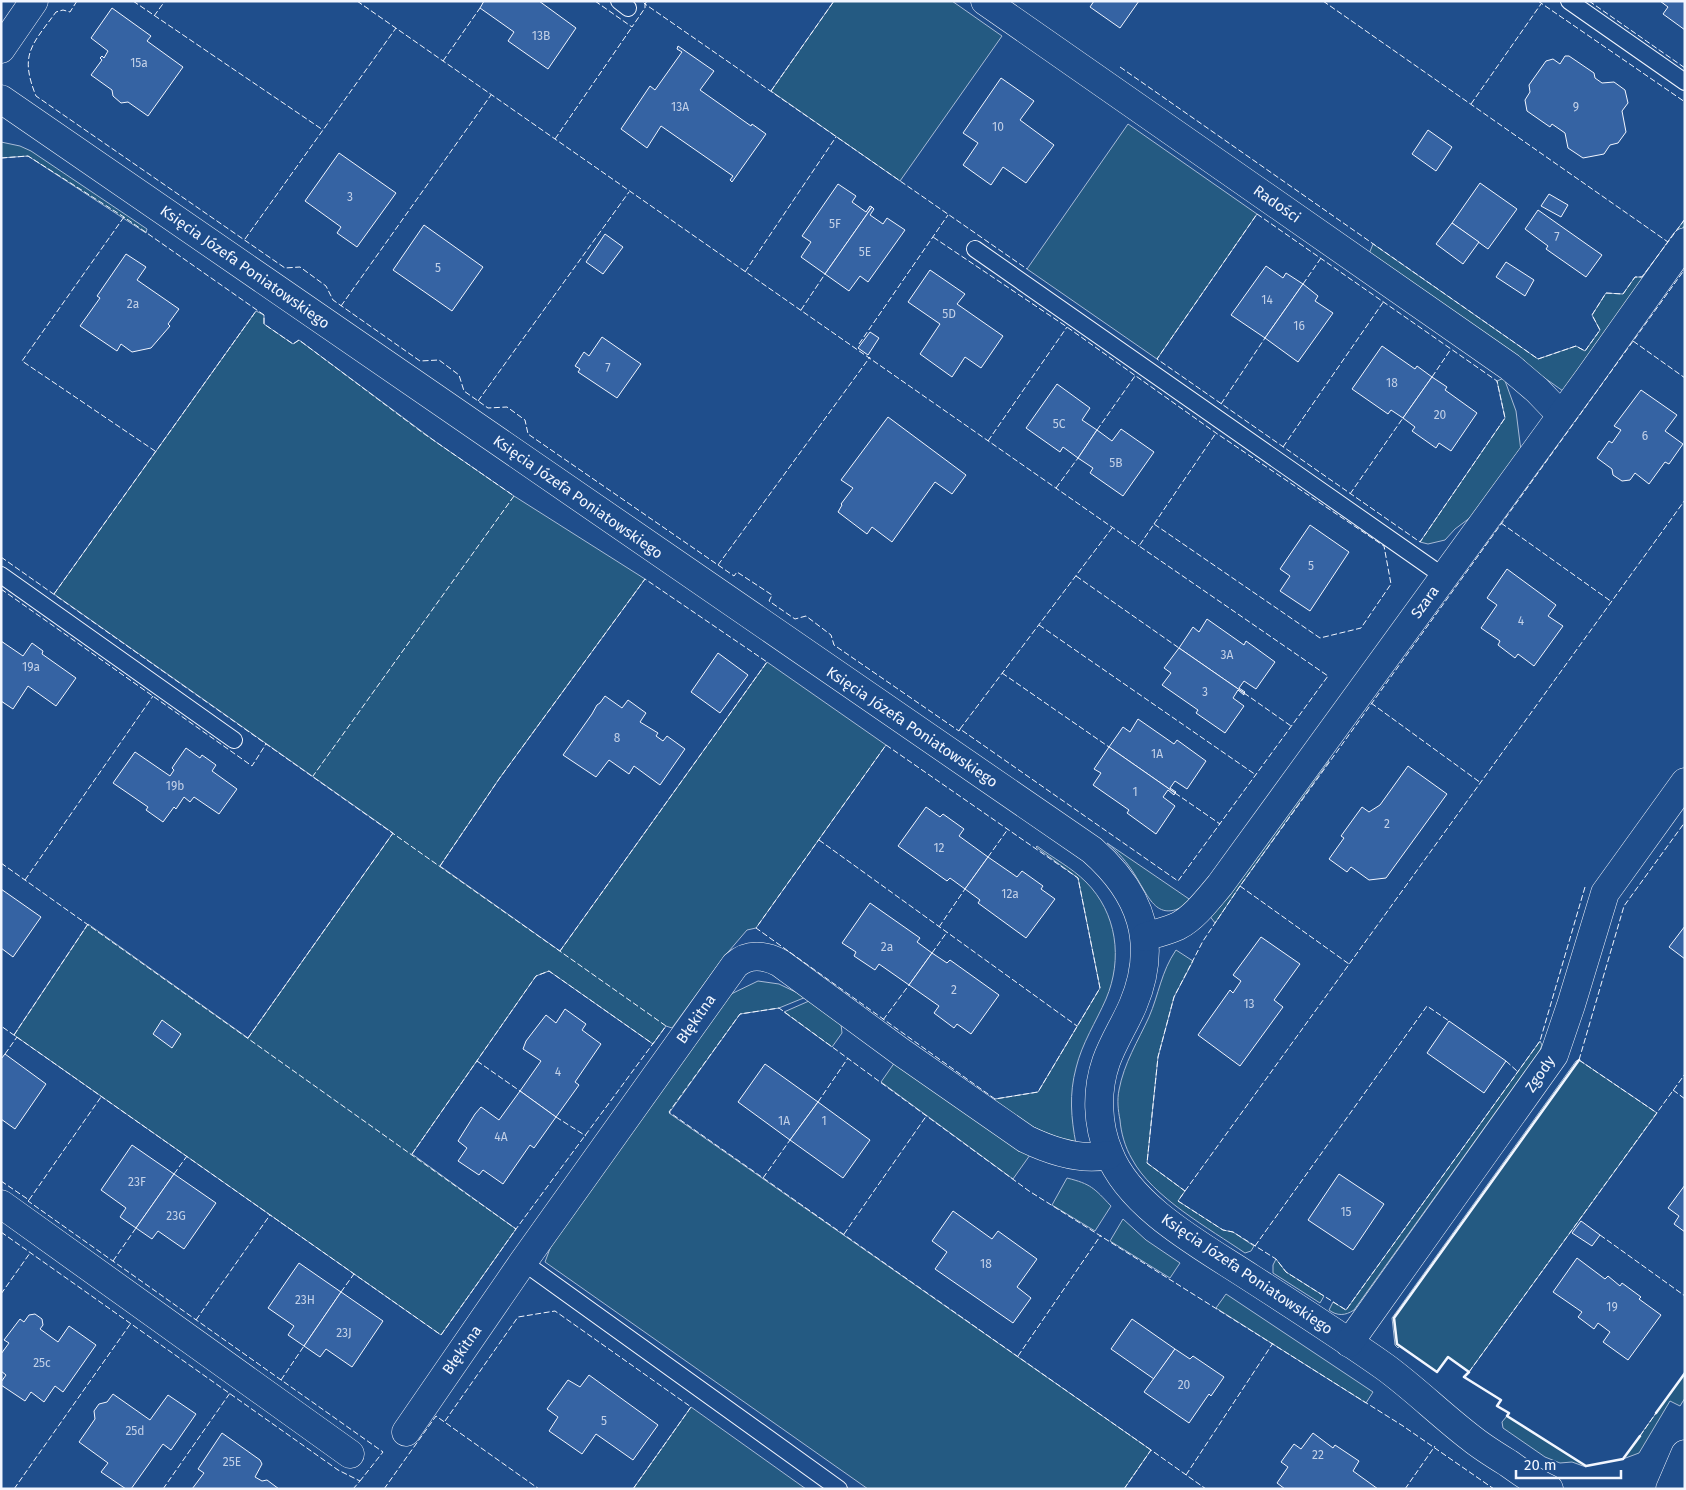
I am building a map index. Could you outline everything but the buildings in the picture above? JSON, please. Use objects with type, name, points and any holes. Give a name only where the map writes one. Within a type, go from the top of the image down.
[{"type":"street","points":[[1,49],[34,1]]},
{"type":"street","name":"Radości","points":[[985,1],[1510,367],[1537,390],[1561,416]]},
{"type":"street","name":"Księcia Józefa Poniatowskiego","points":[[1,99],[1092,850],[1108,864],[1122,882],[1136,908],[1145,937],[1145,965],[1140,987],[1133,1006],[1106,1061],[1100,1085],[1102,1132],[1109,1155],[1120,1174],[1137,1195],[1171,1225],[1404,1381],[1472,1439],[1549,1489]]},
{"type":"street","name":"Szara","points":[[1145,937],[1182,924],[1213,894],[1561,416],[1685,242]]},
{"type":"street","name":"Zgody","points":[[1349,1343],[1554,1055],[1569,1013],[1605,893],[1685,782]]},
{"type":"street","name":"Błękitna","points":[[406,1432],[523,1262],[735,965],[744,958],[762,956],[780,963],[901,1052],[1026,1139],[1070,1154],[1098,1158],[1109,1155]]},
{"type":"street","points":[[1,1204],[350,1454]]},
{"type":"street","points":[[1670,1489],[1685,1454]]},
{"type":"lane","points":[[1569,1],[1685,82]]},
{"type":"lane","points":[[975,249],[1444,576]]},
{"type":"lane","points":[[1,575],[234,740]]},
{"type":"lane","points":[[523,1262],[839,1489]]},
{"type":"shaded area","points":[[834,1],[952,1],[1002,36],[900,181],[771,91]]},
{"type":"shaded area","points":[[1128,124],[1257,214],[1157,359],[1027,269]]},
{"type":"shaded area","points":[[1,142],[20,146],[31,151],[147,229],[146,233],[28,156],[1,158]]},
{"type":"shaded area","points":[[1685,219],[1685,225],[1563,391],[1369,254],[1373,244],[1538,359],[1576,346],[1585,351],[1600,330],[1592,315],[1606,293],[1623,294],[1635,277],[1642,277]]},
{"type":"shaded area","points":[[256,311],[264,315],[264,324],[293,344],[299,340],[436,442],[514,496],[645,579],[499,779],[440,866],[560,951],[767,662],[886,745],[756,928],[747,930],[723,958],[672,1028],[666,1026],[653,1044],[549,971],[536,976],[412,1154],[516,1229],[441,1335],[14,1035],[88,924],[248,1038],[393,833],[54,594]]},
{"type":"shaded area","points":[[1504,378],[1516,411],[1521,451],[1475,514],[1455,529],[1445,540],[1428,544],[1420,542],[1505,418],[1497,381]]},
{"type":"shaded area","points":[[1325,758],[1329,761],[1215,923],[1209,915]]},
{"type":"shaded area","points":[[1107,843],[1192,901],[1171,911],[1157,907],[1151,901],[1126,862]]},
{"type":"shaded area","points":[[1037,846],[1075,872],[1086,882],[1105,908],[1114,937],[1115,953],[1111,984],[1082,1050],[1072,1087],[1073,1125],[1076,1144],[1033,1127],[992,1104],[995,1099],[1038,1092],[1100,988],[1078,878]]},
{"type":"shaded area","points":[[1176,950],[1193,961],[1174,997],[1158,1057],[1147,1163],[1185,1191],[1178,1201],[1223,1230],[1233,1232],[1254,1246],[1251,1251],[1245,1253],[1199,1223],[1153,1186],[1132,1159],[1122,1135],[1118,1101],[1121,1080],[1149,1017],[1167,967]]},
{"type":"shaded area","points":[[758,981],[779,984],[806,997],[779,1008],[740,1014],[669,1113],[1151,1450],[1124,1489],[868,1489],[545,1262],[561,1219],[729,995]]},
{"type":"shaded area","points":[[809,1001],[841,1024],[842,1033],[832,1047],[784,1012]]},
{"type":"shaded area","points":[[1540,1041],[1542,1045],[1540,1050],[1354,1310],[1341,1314],[1329,1310],[1333,1302],[1346,1310]]},
{"type":"shaded area","points":[[1579,1060],[1657,1113],[1469,1372],[1448,1357],[1437,1372],[1400,1346],[1398,1348],[1395,1345],[1392,1318],[1576,1061]]},
{"type":"shaded area","points":[[895,1062],[1030,1155],[1013,1179],[881,1082]]},
{"type":"shaded area","points":[[1067,1178],[1082,1182],[1092,1188],[1111,1206],[1095,1231],[1052,1205]]},
{"type":"shaded area","points":[[1123,1219],[1146,1240],[1180,1263],[1170,1278],[1110,1241]]},
{"type":"shaded area","points":[[1276,1259],[1286,1272],[1324,1296],[1320,1303],[1273,1273],[1273,1265]]},
{"type":"shaded area","points":[[1226,1294],[1373,1392],[1366,1403],[1216,1308]]},
{"type":"shaded area","points":[[1685,1373],[1685,1398],[1680,1406],[1670,1401],[1639,1453],[1623,1459]]},
{"type":"shaded area","points":[[691,1407],[806,1489],[633,1489]]},
{"type":"shaded area","points":[[1507,1416],[1586,1467],[1572,1462],[1560,1463],[1545,1457],[1503,1428],[1502,1422]]},
{"type":"fence","points":[[77,1],[70,12],[63,10],[56,12],[40,33],[31,51],[29,70],[36,96],[285,268],[300,267],[326,286],[333,300],[420,361],[439,360],[459,375],[464,391],[488,408],[507,407],[525,420],[528,434],[734,576],[737,572],[772,595],[769,601],[795,619],[806,616],[831,635],[834,645],[959,731],[960,729],[1178,881],[1328,676],[1139,546],[1154,524],[1320,638],[1361,628],[1391,584],[1384,546],[1216,433],[1067,327],[933,237]]},
{"type":"fence","points":[[133,1],[323,130]]},
{"type":"fence","points":[[154,16],[165,1]]},
{"type":"fence","points":[[357,1],[1139,546]]},
{"type":"fence","points":[[595,1],[632,27],[645,8],[645,4],[642,1]]},
{"type":"fence","points":[[647,1],[645,4],[1027,269]]},
{"type":"fence","points":[[771,91],[834,1]]},
{"type":"fence","points":[[1323,1],[1668,242]]},
{"type":"fence","points":[[1538,1],[1685,102]]},
{"type":"fence","points":[[1589,1],[1685,68]]},
{"type":"fence","points":[[1471,104],[1541,4]]},
{"type":"fence","points":[[443,61],[480,8]]},
{"type":"fence","points":[[555,139],[632,27]]},
{"type":"fence","points":[[245,239],[396,28]]},
{"type":"fence","points":[[1120,67],[1538,359],[1576,346],[1585,351],[1600,330],[1592,315],[1606,293],[1623,294],[1635,277],[1642,277],[1685,219]]},
{"type":"fence","points":[[341,306],[491,95]]},
{"type":"fence","points":[[745,272],[836,137]]},
{"type":"fence","points":[[1,158],[28,156],[124,217],[264,315],[264,324],[293,344],[299,340],[423,433],[514,496],[313,776]]},
{"type":"fence","points":[[478,401],[629,192]]},
{"type":"fence","points":[[1257,214],[1497,381],[1505,418],[1420,542],[1157,359],[1257,214]]},
{"type":"fence","points":[[859,344],[948,215]]},
{"type":"fence","points":[[124,217],[22,361],[155,451]]},
{"type":"fence","points":[[1303,284],[1321,258]]},
{"type":"fence","points":[[1585,887],[1540,1041],[1346,1310],[1286,1272],[1276,1259],[1233,1232],[1223,1230],[1178,1201],[1185,1191],[1147,1163],[1158,1057],[1174,997],[1203,941],[1240,886],[1685,269]]},
{"type":"fence","points":[[801,310],[825,274]]},
{"type":"fence","points":[[1283,447],[1384,301]]},
{"type":"fence","points":[[54,594],[256,311]]},
{"type":"fence","points":[[988,441],[1067,327]]},
{"type":"fence","points":[[1221,404],[1265,338]]},
{"type":"fence","points":[[1633,341],[1685,378]]},
{"type":"fence","points":[[1432,377],[1451,349]]},
{"type":"fence","points":[[718,565],[870,357]]},
{"type":"fence","points":[[1097,430],[1135,376]]},
{"type":"fence","points":[[1350,494],[1403,418]]},
{"type":"fence","points":[[1154,524],[1216,433]]},
{"type":"fence","points":[[1056,488],[1078,458]]},
{"type":"fence","points":[[1185,1191],[1685,500]]},
{"type":"fence","points":[[1501,523],[1612,602]]},
{"type":"fence","points":[[960,729],[1112,528]]},
{"type":"fence","points":[[1,557],[666,1026],[516,1229],[441,1335],[1,1026]]},
{"type":"fence","points":[[1076,576],[1179,648]]},
{"type":"fence","points":[[440,866],[499,779],[645,579],[767,662],[560,951]]},
{"type":"fence","points":[[1,589],[252,766],[266,744]]},
{"type":"fence","points":[[1039,625],[1256,775]]},
{"type":"fence","points":[[1002,673],[1109,747]]},
{"type":"fence","points":[[1244,693],[1291,726]]},
{"type":"fence","points":[[25,880],[153,696]]},
{"type":"fence","points":[[1371,703],[1481,783]]},
{"type":"fence","points":[[886,745],[1078,878],[1100,988],[1038,1092],[995,1099],[756,928],[886,745]]},
{"type":"fence","points":[[1175,793],[1220,824]]},
{"type":"fence","points":[[1579,1060],[1624,906],[1685,822]]},
{"type":"fence","points":[[988,857],[1008,829]]},
{"type":"fence","points":[[248,1038],[393,833]]},
{"type":"fence","points":[[819,840],[1077,1026]]},
{"type":"fence","points":[[1,863],[516,1229]]},
{"type":"fence","points":[[1240,886],[1349,964]]},
{"type":"fence","points":[[939,927],[965,889]]},
{"type":"fence","points":[[14,1035],[88,924]]},
{"type":"fence","points":[[932,953],[947,932]]},
{"type":"fence","points":[[412,1154],[536,976],[549,971],[653,1044]]},
{"type":"fence","points":[[883,1020],[909,985]]},
{"type":"fence","points":[[1255,1246],[1427,1006],[1449,1021]]},
{"type":"fence","points":[[1151,1450],[669,1112],[740,1014],[779,1008],[1029,1191],[1403,1426],[1494,1489]]},
{"type":"fence","points":[[5,1054],[17,1037]]},
{"type":"fence","points":[[818,1102],[848,1058]]},
{"type":"fence","points":[[1579,1060],[1657,1113]]},
{"type":"fence","points":[[477,1061],[520,1091]]},
{"type":"fence","points":[[1506,1061],[1517,1071]]},
{"type":"fence","points":[[1469,1372],[1685,1074]]},
{"type":"fence","points":[[1673,1090],[1685,1099]]},
{"type":"fence","points":[[29,1200],[101,1097]]},
{"type":"fence","points":[[844,1234],[927,1115]]},
{"type":"fence","points":[[556,1117],[586,1136]]},
{"type":"fence","points":[[763,1178],[790,1140]]},
{"type":"fence","points":[[174,1174],[187,1156]]},
{"type":"fence","points":[[1,1181],[383,1452],[360,1481]]},
{"type":"fence","points":[[196,1320],[270,1215]]},
{"type":"fence","points":[[113,1261],[136,1228]]},
{"type":"fence","points":[[1,1232],[338,1470],[360,1481],[353,1489]]},
{"type":"fence","points":[[1018,1356],[1101,1235]]},
{"type":"fence","points":[[1600,1235],[1685,1296]]},
{"type":"fence","points":[[1,1294],[30,1253]]},
{"type":"fence","points":[[341,1292],[354,1274]]},
{"type":"fence","points":[[445,1421],[518,1317],[555,1311],[691,1407],[633,1489]]},
{"type":"fence","points":[[14,1489],[131,1323]]},
{"type":"fence","points":[[1186,1475],[1273,1343]]},
{"type":"fence","points":[[281,1380],[304,1346]]},
{"type":"fence","points":[[163,1489],[230,1393]]},
{"type":"fence","points":[[1640,1436],[1656,1413]]},
{"type":"fence","points":[[384,1489],[436,1416],[539,1489]]},
{"type":"fence","points":[[1405,1489],[1435,1446]]},
{"type":"fence","points":[[1124,1489],[1151,1450],[1206,1489]]},
{"type":"wall","points":[[1579,1060],[1394,1318],[1397,1344],[1437,1372],[1448,1357],[1469,1372],[1464,1377],[1501,1400],[1497,1406],[1509,1413],[1507,1416],[1586,1466],[1623,1459],[1640,1436]]},
{"type":"wall","points":[[1656,1413],[1685,1373]]}]
